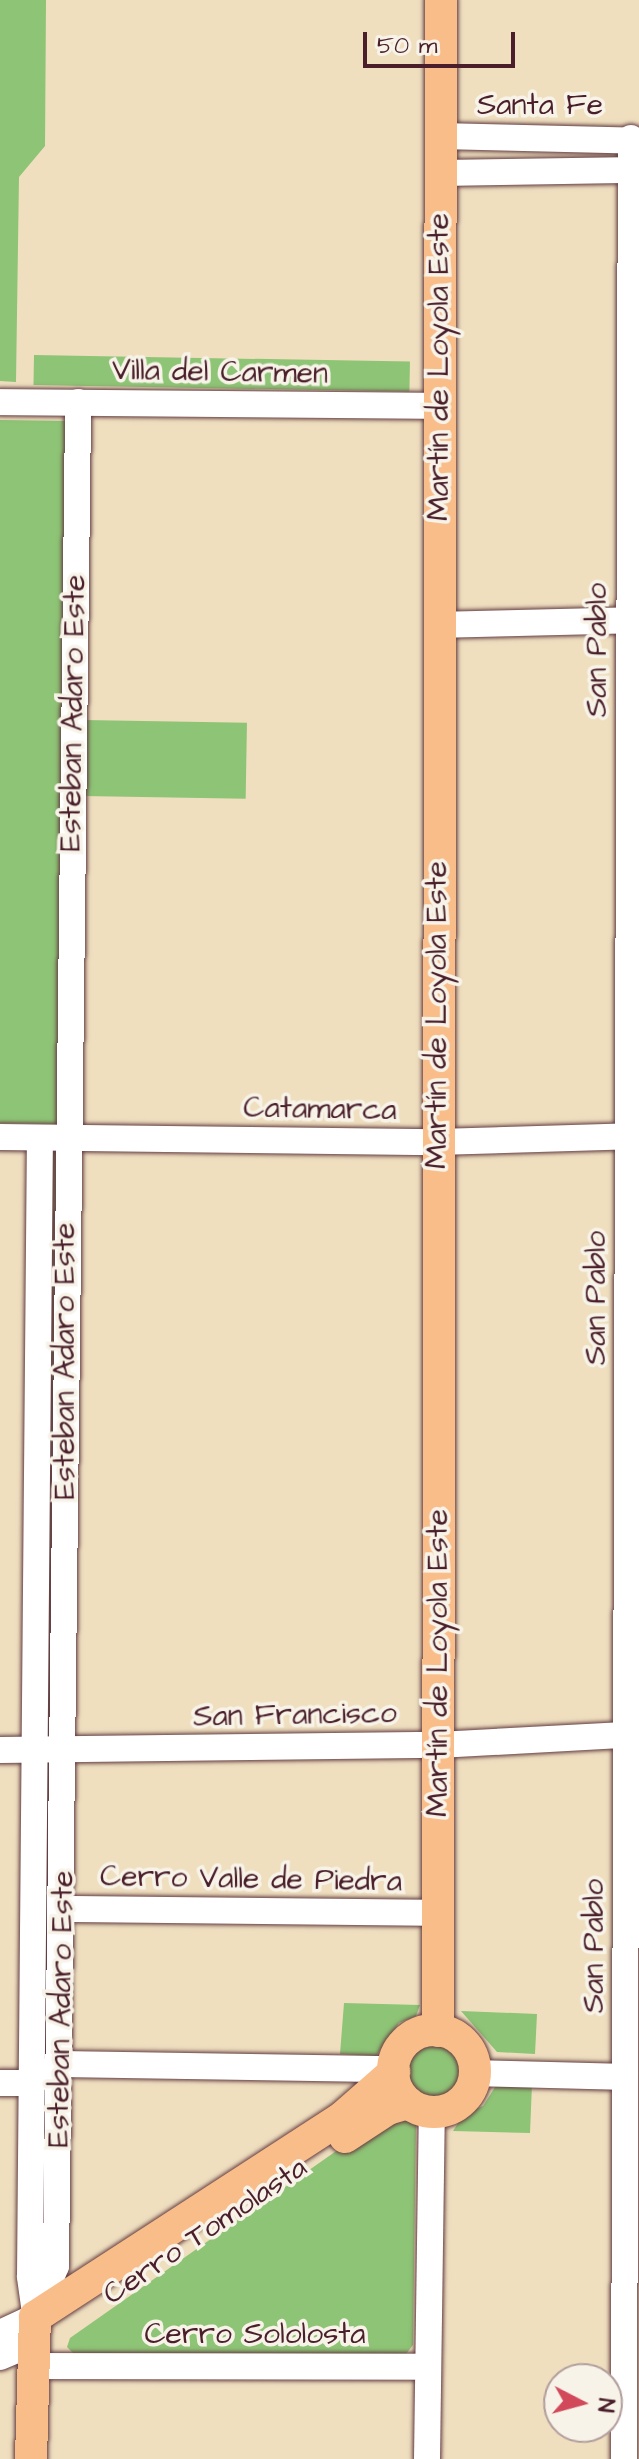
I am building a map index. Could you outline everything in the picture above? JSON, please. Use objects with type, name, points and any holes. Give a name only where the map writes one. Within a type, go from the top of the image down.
[{"type":"main road","name":"Martín de Loyola Este","points":[[438,2031],[441,0]]},
{"type":"main road","points":[[438,2031],[461,2040],[475,2073],[458,2105],[420,2108],[394,2071],[403,2045],[413,2036],[438,2031]]},
{"type":"main road","name":"Cerro Tomolasta","points":[[34,2342],[344,2116],[394,2071]]},
{"type":"main road","name":"Cerro Tomolasta","points":[[34,2342],[358,2128],[420,2108]]},
{"type":"main road","name":"Esteban Adaro Este","points":[[31,2459],[34,2342]]},
{"type":"street","name":"Santa Fe","points":[[440,136],[635,140]]},
{"type":"street","name":"San Pablo","points":[[624,2459],[632,2127],[625,2077],[633,1734],[635,140]]},
{"type":"street","points":[[440,173],[635,171]]},
{"type":"street","name":"Villa del Carmen","points":[[0,402],[439,406]]},
{"type":"street","name":"Esteban Adaro Este","points":[[34,2342],[56,2266],[63,1909],[67,1138],[78,402]]},
{"type":"street","points":[[438,625],[634,620]]},
{"type":"street","name":"Catamarca","points":[[0,1137],[437,1142],[634,1136]]},
{"type":"street","name":"Esteban Adaro Este","points":[[34,2342],[30,2276],[40,1138]]},
{"type":"street","name":"San Francisco","points":[[0,1750],[438,1745],[633,1734]]},
{"type":"street","name":"Cerro Valle de Piedra","points":[[63,1909],[438,1913]]},
{"type":"street","points":[[0,2083],[31,2083],[60,2064],[394,2071]]},
{"type":"street","points":[[475,2073],[625,2077]]},
{"type":"street","points":[[420,2108],[428,2367],[427,2459]]},
{"type":"street","name":"Cerro Tomolasta","points":[[0,2333],[34,2342]]},
{"type":"street","name":"Cerro Tomolasta","points":[[0,2357],[34,2342]]},
{"type":"street","name":"Cerro Sololosta","points":[[34,2342],[428,2367]]},
{"type":"green space","points":[[0,0],[46,0],[45,146],[19,177],[16,382],[0,381]]},
{"type":"green space","points":[[34,355],[410,362],[409,392],[33,385]]},
{"type":"green space","points":[[0,420],[69,421],[58,1124],[0,1123]]},
{"type":"green space","points":[[84,720],[247,723],[246,799],[83,796]]},
{"type":"green space","points":[[47,1152],[59,1152],[59,1730],[47,1730]]},
{"type":"green space","points":[[344,2003],[420,2005],[416,2016],[399,2023],[376,2056],[340,2054]]},
{"type":"green space","points":[[461,2011],[537,2014],[535,2054],[497,2052]]},
{"type":"green space","points":[[435,2038],[453,2044],[461,2052],[467,2070],[461,2088],[453,2096],[435,2102],[417,2096],[409,2088],[403,2070],[409,2052],[417,2044]]},
{"type":"green space","points":[[497,2084],[532,2084],[530,2133],[453,2131],[464,2114],[483,2106]]},
{"type":"green space","points":[[400,2111],[416,2120],[413,2345],[406,2354],[73,2353],[67,2347],[70,2338],[386,2116]]}]
